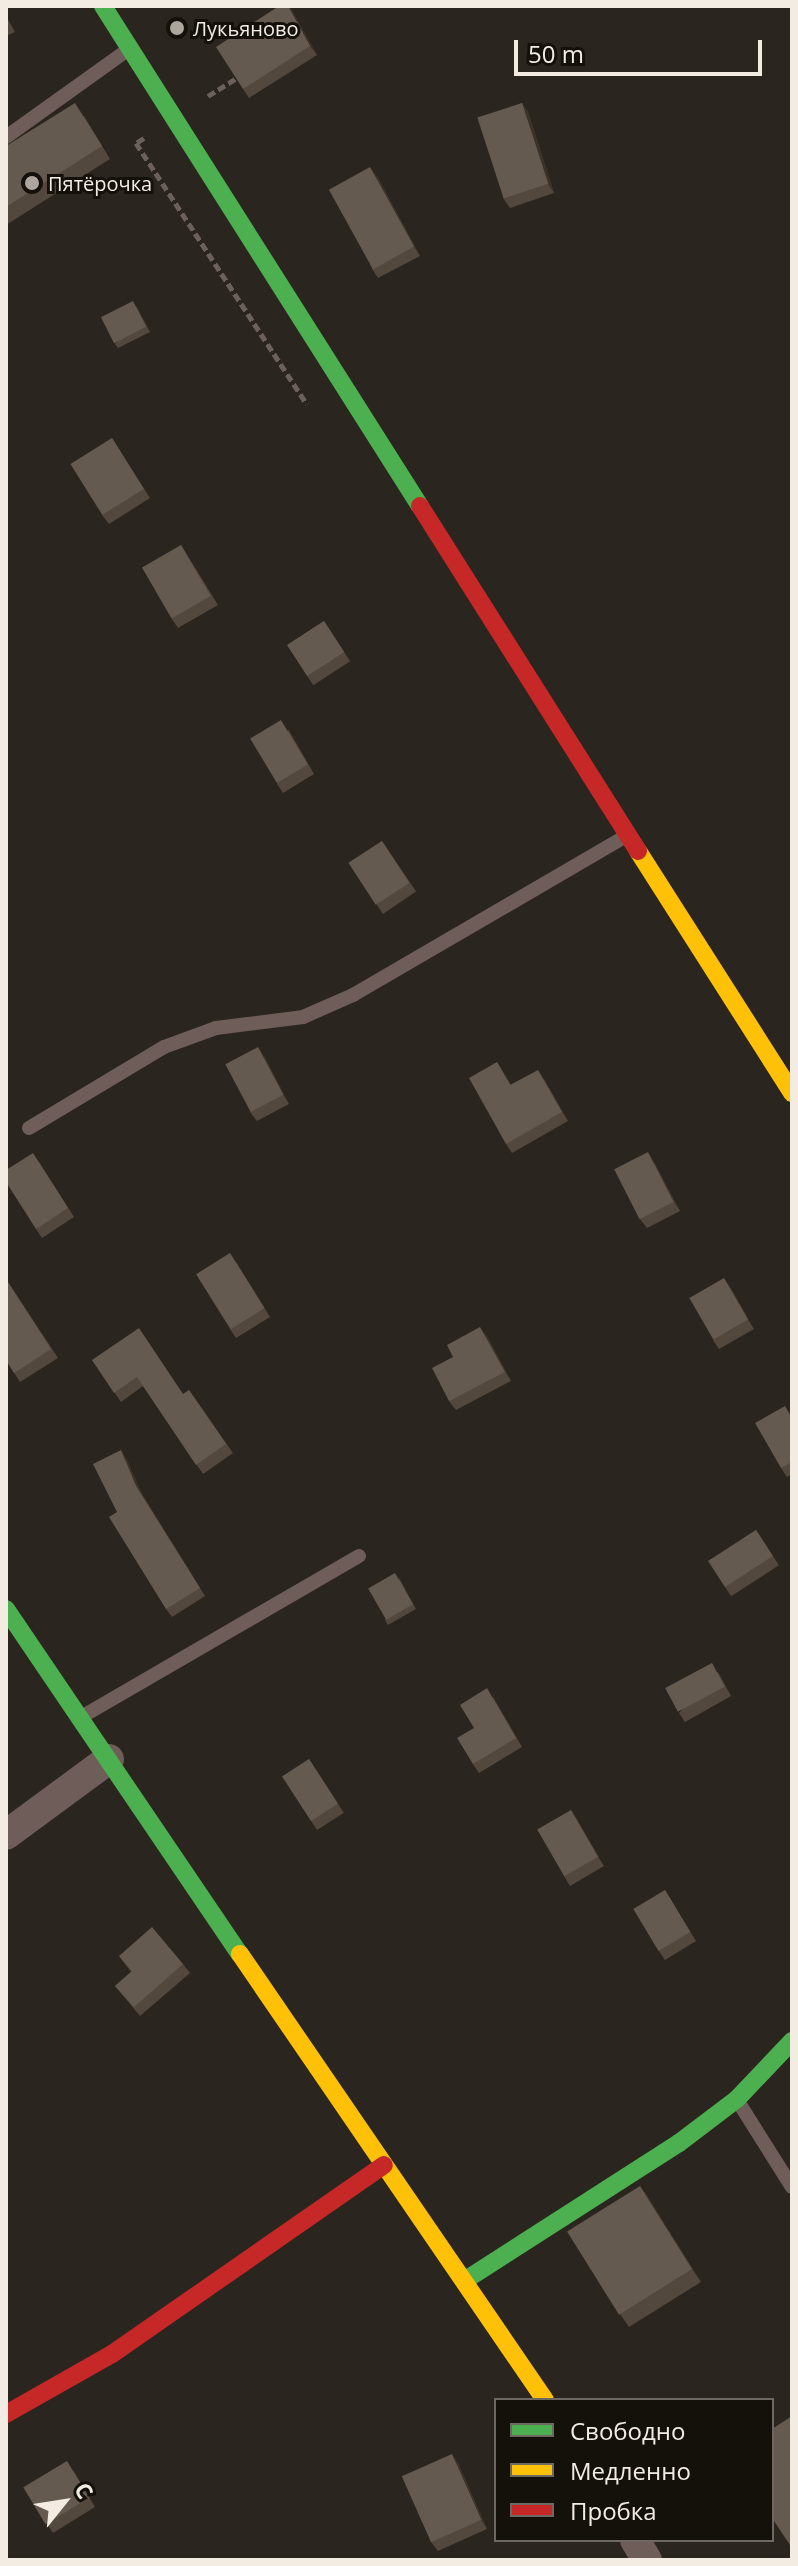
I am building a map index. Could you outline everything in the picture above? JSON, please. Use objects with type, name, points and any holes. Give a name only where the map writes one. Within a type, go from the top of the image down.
[{"type":"street","points":[[103,6],[792,1093]]},
{"type":"street","points":[[6,1609],[384,2165],[467,2279],[544,2398]]},
{"type":"street","points":[[6,1835],[109,1759]]},
{"type":"street","points":[[467,2279],[679,2143],[737,2099],[792,2041]]},
{"type":"street","points":[[6,2414],[112,2354],[384,2165]]},
{"type":"street","points":[[636,2542],[647,2560]]},
{"type":"lane","points":[[6,137],[130,48]]},
{"type":"lane","points":[[29,1128],[164,1047],[216,1028],[303,1017],[353,995],[628,835]]},
{"type":"lane","points":[[81,1717],[359,1556]]},
{"type":"lane","points":[[737,2099],[792,2187]]},
{"type":"path","points":[[208,96],[237,78]]},
{"type":"building","points":[[279,6],[288,6],[310,46],[243,89],[216,47]]},
{"type":"building","points":[[75,103],[102,146],[6,207],[6,146]]},
{"type":"building","points":[[522,103],[548,184],[504,198],[477,118]]},
{"type":"building","points":[[370,167],[414,247],[373,269],[329,190]]},
{"type":"building","points":[[133,301],[146,327],[114,343],[101,317]]},
{"type":"building","points":[[112,438],[144,489],[102,515],[70,464]]},
{"type":"building","points":[[181,545],[210,596],[172,619],[142,568]]},
{"type":"building","points":[[324,621],[344,652],[307,676],[287,645]]},
{"type":"building","points":[[281,720],[308,765],[277,783],[250,739]]},
{"type":"building","points":[[382,841],[409,883],[376,905],[348,863]]},
{"type":"building","points":[[258,1047],[283,1095],[251,1112],[225,1064]]},
{"type":"building","points":[[497,1062],[510,1085],[538,1070],[562,1112],[506,1144],[469,1078]]},
{"type":"building","points":[[648,1152],[673,1202],[640,1219],[614,1169]]},
{"type":"building","points":[[33,1153],[68,1208],[36,1229],[6,1182],[6,1170]]},
{"type":"building","points":[[230,1253],[264,1308],[231,1329],[196,1274]]},
{"type":"building","points":[[724,1278],[748,1320],[713,1340],[689,1298]]},
{"type":"building","points":[[6,1279],[51,1349],[14,1373],[6,1360]]},
{"type":"building","points":[[480,1327],[505,1372],[449,1401],[432,1368],[453,1357],[447,1345]]},
{"type":"building","points":[[139,1328],[183,1394],[189,1390],[226,1444],[196,1465],[137,1377],[114,1393],[92,1360]]},
{"type":"building","points":[[785,1406],[792,1418],[792,1462],[781,1468],[755,1423]]},
{"type":"building","points":[[121,1450],[136,1486],[200,1588],[166,1609],[109,1517],[117,1512],[93,1464]]},
{"type":"building","points":[[756,1530],[773,1556],[725,1587],[708,1561]]},
{"type":"building","points":[[395,1573],[413,1604],[386,1620],[368,1588]]},
{"type":"building","points":[[712,1663],[725,1687],[678,1712],[665,1688]]},
{"type":"building","points":[[487,1688],[516,1738],[473,1764],[457,1738],[474,1728],[460,1705]]},
{"type":"building","points":[[309,1759],[338,1803],[311,1821],[282,1776]]},
{"type":"building","points":[[571,1810],[598,1857],[564,1876],[537,1830]]},
{"type":"building","points":[[665,1890],[690,1932],[659,1951],[633,1909]]},
{"type":"building","points":[[152,1927],[183,1964],[134,2007],[115,1986],[132,1971],[119,1956]]},
{"type":"building","points":[[640,2186],[692,2269],[619,2315],[567,2232]]},
{"type":"building","points":[[792,2416],[792,2548],[774,2521],[774,2428]]},
{"type":"building","points":[[452,2454],[481,2520],[431,2542],[402,2476]]},
{"type":"building","points":[[67,2461],[89,2498],[45,2524],[23,2487]]},
{"type":"traffic: fast","points":[[103,6],[420,506]]},
{"type":"traffic: fast","points":[[6,1609],[240,1954]]},
{"type":"traffic: fast","points":[[467,2279],[679,2143],[737,2099],[792,2041]]},
{"type":"traffic: slow","points":[[638,851],[792,1093]]},
{"type":"traffic: slow","points":[[240,1954],[544,2398]]},
{"type":"traffic: jam","points":[[420,506],[638,851]]},
{"type":"traffic: jam","points":[[6,2414],[112,2354],[384,2165]]},
{"type":"place","name":"Лукьяново","points":[[177,28]]},
{"type":"place","name":"Пятёрочка","points":[[32,183]]}]
